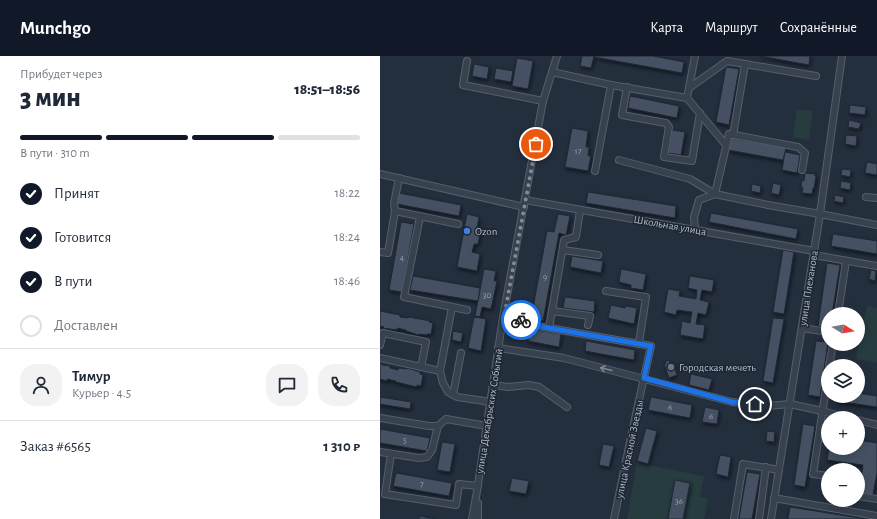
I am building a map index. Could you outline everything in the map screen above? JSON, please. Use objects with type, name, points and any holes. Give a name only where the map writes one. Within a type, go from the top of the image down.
[{"type":"street","name":"улица Декабрьских Событий","points":[[552,72],[553,56]]},
{"type":"street","name":"улица Декабрьских Событий","points":[[472,519],[478,489],[498,348],[524,203],[543,101],[556,56]]},
{"type":"street","points":[[687,98],[695,56]]},
{"type":"street","name":"улица Плеханова","points":[[771,519],[820,214],[842,56]]},
{"type":"street","points":[[467,61],[463,85],[543,101]]},
{"type":"street","points":[[689,88],[727,61],[816,76]]},
{"type":"street","points":[[733,135],[745,64]]},
{"type":"street","points":[[552,72],[687,98],[726,145]]},
{"type":"street","points":[[595,171],[611,84]]},
{"type":"street","points":[[627,87],[622,115],[666,123],[669,127],[664,157],[692,162],[700,113]]},
{"type":"street","points":[[715,194],[729,134],[798,146],[805,154],[802,170]]},
{"type":"street","points":[[619,160],[690,178],[715,194],[877,225]]},
{"type":"street","name":"Школьная улица","points":[[380,174],[524,203],[580,210],[695,230],[877,266]]},
{"type":"street","points":[[380,252],[388,253],[395,211],[394,203],[399,178]]},
{"type":"street","points":[[695,230],[694,217],[699,200],[715,194]]},
{"type":"street","points":[[866,197],[877,198]]},
{"type":"street","points":[[549,328],[564,240],[576,237],[580,210]]},
{"type":"street","points":[[395,211],[458,224]]},
{"type":"street","points":[[420,216],[404,297],[467,310]]},
{"type":"street","points":[[562,250],[598,255]]},
{"type":"street","points":[[839,307],[846,261]]},
{"type":"street","points":[[504,317],[530,321],[532,325],[639,344],[646,297],[606,291]]},
{"type":"street","points":[[452,307],[440,371],[443,383],[448,392],[457,397],[491,402]]},
{"type":"street","points":[[552,311],[590,316],[588,325]]},
{"type":"street","points":[[802,328],[821,331]]},
{"type":"street","points":[[380,345],[383,333],[426,342],[421,367]]},
{"type":"street","name":"улица Красной Звезды","points":[[614,519],[651,346],[639,344]]},
{"type":"street","points":[[498,348],[564,358],[732,402],[768,406],[790,404],[822,411],[823,403]]},
{"type":"street","points":[[453,395],[461,353]]},
{"type":"street","points":[[380,358],[440,371]]},
{"type":"street","points":[[493,385],[508,387],[529,385],[539,387],[567,407]]},
{"type":"street","points":[[380,418],[438,426]]},
{"type":"street","points":[[821,418],[813,474],[821,475]]},
{"type":"street","points":[[380,452],[419,458],[427,457],[432,450],[438,426],[446,419],[487,426]]},
{"type":"street","points":[[865,422],[877,425]]},
{"type":"street","points":[[391,454],[385,494],[456,504],[459,484],[478,489]]},
{"type":"street","points":[[734,519],[743,464],[779,470]]},
{"type":"street","points":[[759,519],[766,467]]},
{"type":"street","name":"улица Декабрьских Событий","points":[[478,489],[478,519]]},
{"type":"street","points":[[865,497],[877,499]]},
{"type":"street","points":[[774,498],[877,516]]},
{"type":"green space","points":[[797,109],[813,111],[809,140],[793,137]]},
{"type":"green space","points":[[867,306],[877,308],[877,363],[865,361],[865,359],[856,359],[858,351],[865,351],[865,316]]},
{"type":"green space","points":[[637,463],[704,476],[700,497],[708,499],[704,519],[627,519]]},
{"type":"building","points":[[582,56],[594,56],[591,68],[580,66]]},
{"type":"building","points":[[594,56],[653,56],[684,62],[682,73]]},
{"type":"building","points":[[760,56],[810,56],[809,65]]},
{"type":"building","points":[[517,58],[533,61],[528,89],[512,86]]},
{"type":"building","points":[[474,64],[489,67],[487,79],[472,76]]},
{"type":"building","points":[[726,67],[739,69],[729,125],[716,122]]},
{"type":"building","points":[[496,68],[513,71],[511,82],[494,79]]},
{"type":"building","points":[[630,96],[679,106],[677,118],[628,108]]},
{"type":"building","points":[[850,105],[866,107],[865,115],[849,113]]},
{"type":"building","points":[[849,120],[861,123],[859,129],[848,127]]},
{"type":"building","points":[[572,128],[588,131],[586,147],[589,147],[588,156],[591,156],[588,171],[565,167]]},
{"type":"building","points":[[672,130],[685,132],[681,155],[668,153]]},
{"type":"building","points":[[846,135],[857,136],[856,146],[845,144]]},
{"type":"building","points":[[730,138],[786,148],[783,160],[728,150]]},
{"type":"building","points":[[785,152],[800,155],[797,173],[782,170]]},
{"type":"building","points":[[867,162],[877,164],[877,175],[865,173]]},
{"type":"building","points":[[842,169],[851,170],[850,177],[841,175]]},
{"type":"building","points":[[805,173],[815,174],[816,176],[812,194],[802,193],[803,188],[801,188],[801,186],[802,180],[804,181]]},
{"type":"building","points":[[841,181],[851,183],[850,190],[840,188]]},
{"type":"building","points":[[773,183],[781,185],[779,195],[771,193]]},
{"type":"building","points":[[752,184],[761,186],[760,193],[751,191]]},
{"type":"building","points":[[588,192],[676,206],[675,218],[586,203]]},
{"type":"building","points":[[399,193],[461,205],[459,216],[397,204]]},
{"type":"building","points":[[835,195],[844,197],[843,203],[834,201]]},
{"type":"building","points":[[711,213],[798,229],[796,239],[709,222]]},
{"type":"building","points":[[467,214],[479,217],[477,228],[481,228],[478,244],[474,244],[472,252],[480,254],[477,271],[457,267]]},
{"type":"building","points":[[558,214],[570,216],[566,235],[559,233],[543,321],[531,319],[547,231],[554,232]]},
{"type":"building","points":[[401,222],[414,224],[402,292],[389,290]]},
{"type":"building","points":[[833,234],[877,241],[877,254],[831,246]]},
{"type":"building","points":[[783,250],[794,252],[784,314],[773,312]]},
{"type":"building","points":[[572,256],[603,261],[601,273],[570,267]]},
{"type":"building","points":[[827,263],[840,265],[833,307],[821,307],[821,327],[818,326]]},
{"type":"building","points":[[484,269],[496,271],[494,281],[497,281],[491,309],[482,307],[480,317],[475,316]]},
{"type":"building","points":[[621,269],[646,274],[643,290],[631,288],[631,285],[619,282]]},
{"type":"building","points":[[871,270],[876,271],[875,281],[869,279]]},
{"type":"building","points":[[413,276],[480,288],[478,301],[410,290]]},
{"type":"building","points":[[690,276],[714,280],[712,292],[702,290],[700,300],[709,302],[706,315],[698,313],[696,324],[705,325],[703,339],[680,335],[682,321],[690,323],[692,312],[677,310],[676,315],[664,312],[668,289],[680,291],[679,296],[696,299],[697,290],[688,288]]},
{"type":"building","points":[[565,297],[595,301],[594,312],[563,308]]},
{"type":"building","points":[[611,305],[625,308],[626,306],[637,308],[634,324],[608,318]]},
{"type":"building","points":[[380,311],[400,315],[400,317],[430,321],[429,322],[433,323],[431,334],[419,335],[397,328],[397,330],[383,328],[384,327],[380,326]]},
{"type":"building","points":[[474,317],[486,319],[481,351],[468,348]]},
{"type":"building","points":[[773,318],[784,319],[773,383],[763,381]]},
{"type":"building","points":[[530,329],[561,334],[559,347],[528,341]]},
{"type":"building","points":[[453,331],[463,333],[461,342],[452,340]]},
{"type":"building","points":[[586,341],[635,350],[634,360],[585,351]]},
{"type":"building","points":[[816,341],[821,341],[821,351],[827,351],[826,359],[821,359],[820,397],[808,395]]},
{"type":"building","points":[[669,360],[670,364],[673,363],[677,375],[669,378],[664,364],[666,364],[665,362]]},
{"type":"building","points":[[380,363],[398,370],[399,368],[407,368],[420,372],[420,374],[423,375],[421,386],[417,385],[417,387],[387,379],[387,381],[380,379]]},
{"type":"building","points":[[691,374],[712,379],[709,390],[689,385]]},
{"type":"building","points":[[865,394],[877,396],[877,407],[850,403],[865,403]]},
{"type":"building","points":[[380,397],[411,402],[410,409],[380,404]]},
{"type":"building","points":[[651,397],[692,405],[690,418],[648,410]]},
{"type":"building","points":[[705,407],[719,410],[717,424],[702,422]]},
{"type":"building","points":[[803,424],[815,426],[805,487],[794,485]]},
{"type":"building","points":[[646,428],[657,431],[648,464],[637,461]]},
{"type":"building","points":[[380,429],[430,438],[427,451],[380,443]]},
{"type":"building","points":[[767,431],[775,432],[774,442],[766,441]]},
{"type":"building","points":[[865,441],[877,443],[877,472],[873,495],[865,494],[865,463],[849,463],[827,460],[828,455],[865,455]]},
{"type":"building","points":[[442,442],[455,444],[450,472],[437,470]]},
{"type":"building","points":[[603,444],[614,446],[609,467],[599,465]]},
{"type":"building","points":[[720,455],[731,457],[728,477],[716,474]]},
{"type":"building","points":[[747,472],[760,474],[752,519],[739,519]]},
{"type":"building","points":[[396,473],[452,483],[449,496],[393,486]]},
{"type":"building","points":[[512,478],[529,481],[526,494],[509,491]]},
{"type":"building","points":[[675,480],[690,483],[683,519],[668,519]]},
{"type":"building","points":[[790,507],[866,519],[788,519]]},
{"type":"building","points":[[420,516],[436,519],[419,519]]},
{"type":"way so far","points":[[521,320],[504,317],[536,144]]},
{"type":"place","name":"Ozon","points":[[467,231]]},
{"type":"place","name":"Городская мечеть","points":[[671,367]]},
{"type":"route","points":[[521,320],[530,321],[532,325],[651,346],[644,378],[732,402],[755,404]]}]
